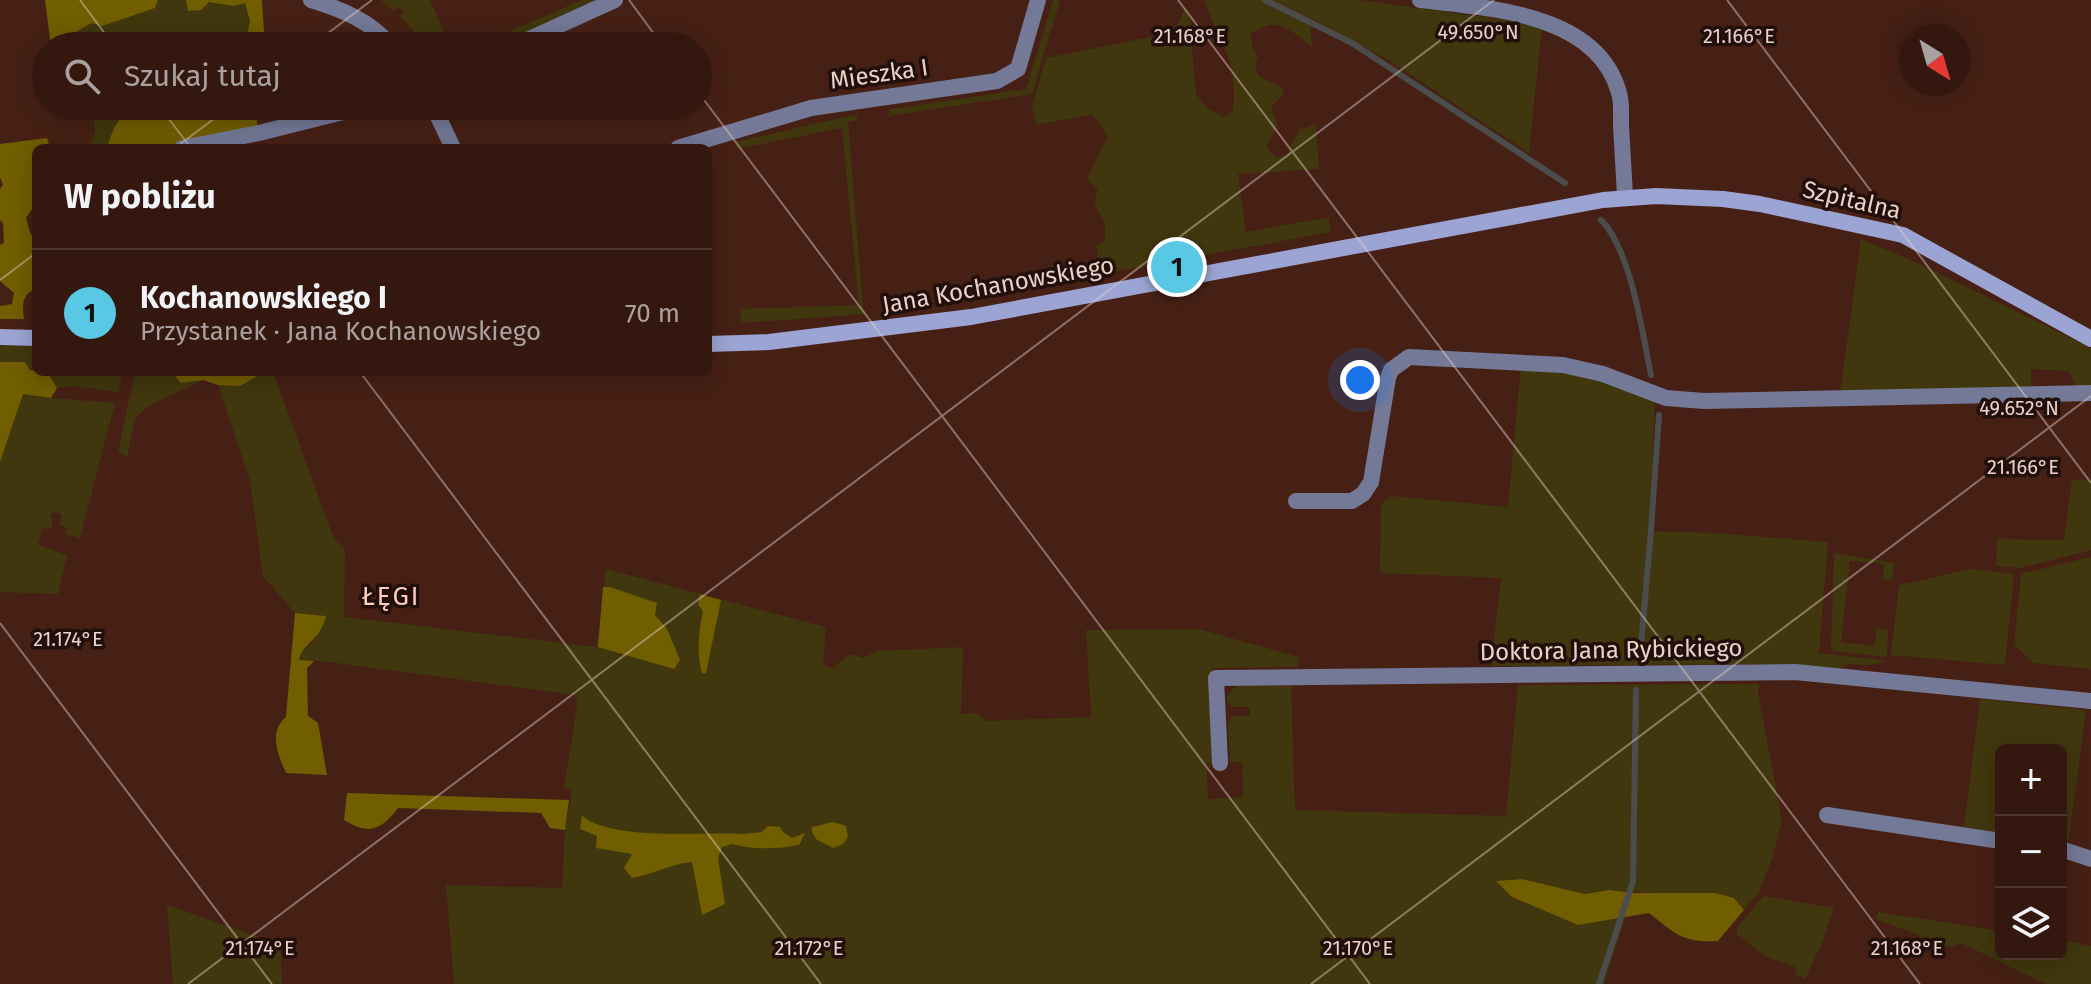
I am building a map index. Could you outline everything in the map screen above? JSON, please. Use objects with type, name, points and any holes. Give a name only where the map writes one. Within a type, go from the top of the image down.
[{"type":"street","points":[[311,0],[339,8],[380,32]]},
{"type":"street","points":[[545,32],[615,0]]},
{"type":"street","name":"Mieszka I","points":[[691,144],[811,108],[997,81],[1018,69],[1038,0]]},
{"type":"street","points":[[1420,0],[1529,17],[1564,29],[1592,47],[1608,66],[1620,94],[1625,197]]},
{"type":"street","points":[[202,144],[315,120]]},
{"type":"street","points":[[440,120],[451,144]]},
{"type":"street","name":"Szpitalna","points":[[1625,197],[1723,199],[1760,204],[1903,235],[2091,339]]},
{"type":"street","name":"Jana Kochanowskiego","points":[[712,344],[769,342],[971,317],[1625,197]]},
{"type":"street","points":[[0,337],[32,338]]},
{"type":"street","points":[[1296,501],[1352,501],[1363,494],[1371,482],[1388,378],[1391,370],[1409,357],[1563,365],[1603,374],[1666,398],[1698,400],[2091,393]]},
{"type":"street","name":"Doktora Jana Rybickiego","points":[[1220,763],[1216,678],[1795,672],[2091,701]]},
{"type":"street","points":[[1827,815],[1995,840]]},
{"type":"street","points":[[2067,851],[2091,859]]},
{"type":"shaded area","points":[[45,0],[158,0],[155,8],[102,26],[92,23],[77,32],[49,32]]},
{"type":"shaded area","points":[[158,0],[186,0],[189,10],[209,2],[245,3],[250,21],[248,32],[76,32],[92,23],[155,8]]},
{"type":"shaded area","points":[[186,0],[262,0],[264,32],[248,32],[250,21],[245,3],[234,6],[209,2],[201,10],[188,11]]},
{"type":"shaded area","points":[[381,0],[430,0],[444,32],[414,32],[400,16],[404,12],[398,7],[393,11]]},
{"type":"shaded area","points":[[582,0],[603,0],[532,32],[508,32]]},
{"type":"shaded area","points":[[1053,0],[1060,0],[1032,94],[888,116],[891,109],[1026,89]]},
{"type":"shaded area","points":[[1204,0],[1360,0],[1542,25],[1529,153],[1388,60],[1310,18],[1312,47],[1286,28],[1269,25],[1250,34],[1258,57],[1255,66],[1259,76],[1281,87],[1284,94],[1271,107],[1278,126],[1266,146],[1275,157],[1286,156],[1299,130],[1316,124],[1319,169],[1238,174],[1246,232],[1329,217],[1331,232],[1102,274],[1096,245],[1105,241],[1105,225],[1095,204],[1098,191],[1087,178],[1108,136],[1092,114],[1036,125],[1032,106],[1046,58],[1175,32],[1185,7],[1191,21],[1196,94],[1207,108],[1224,117],[1233,110],[1233,77]]},
{"type":"shaded area","points":[[858,114],[857,120],[848,122],[863,309],[867,314],[741,323],[740,309],[859,305],[842,128],[737,149],[736,142]]},
{"type":"shaded area","points":[[94,120],[120,120],[108,144],[85,144],[90,143],[95,132]]},
{"type":"shaded area","points":[[120,120],[257,120],[258,128],[174,144],[108,144]]},
{"type":"shaded area","points":[[47,138],[49,144],[32,144],[32,209],[26,218],[32,235],[32,291],[24,300],[24,319],[0,319],[0,306],[12,304],[14,293],[0,281],[0,245],[4,243],[3,223],[0,220],[0,189],[3,185],[0,177],[0,144]]},
{"type":"shaded area","points":[[1861,239],[1920,264],[2091,348],[2091,389],[2075,386],[2069,371],[2031,369],[2031,386],[2013,389],[1840,394]]},
{"type":"shaded area","points":[[0,345],[32,346],[32,369],[0,362]]},
{"type":"shaded area","points":[[0,362],[25,362],[32,370],[32,376],[50,376],[57,388],[51,398],[23,394],[0,462]]},
{"type":"shaded area","points":[[1521,365],[1578,372],[1655,399],[1649,531],[1828,542],[1819,653],[1888,661],[1868,665],[1848,664],[1837,670],[1760,664],[1491,666],[1501,578],[1380,573],[1381,504],[1391,496],[1508,507]]},
{"type":"shaded area","points":[[50,376],[122,376],[118,392],[74,386],[57,388]]},
{"type":"shaded area","points":[[134,376],[175,376],[181,383],[203,380],[149,406],[135,418],[127,457],[118,452]]},
{"type":"shaded area","points":[[175,376],[258,376],[240,386],[218,385],[203,380],[181,383]]},
{"type":"shaded area","points":[[258,376],[274,376],[334,539],[345,549],[344,617],[597,647],[606,569],[826,627],[823,664],[833,668],[850,654],[863,658],[878,651],[963,647],[961,714],[977,713],[986,721],[1091,717],[1086,630],[1199,629],[1299,657],[1298,667],[1212,668],[1217,763],[1206,764],[1208,799],[1243,797],[1242,762],[1230,762],[1228,722],[1232,716],[1250,716],[1250,707],[1232,707],[1227,703],[1227,696],[1236,686],[1291,686],[1295,810],[1506,816],[1518,685],[1759,684],[1758,693],[1782,820],[1772,859],[1758,894],[1744,910],[1734,898],[1609,890],[1585,894],[1522,879],[1497,881],[1512,897],[1578,925],[1626,915],[1604,984],[454,984],[446,885],[562,888],[565,830],[572,790],[564,788],[578,700],[575,695],[321,661],[299,661],[301,652],[315,640],[325,616],[295,613],[263,576],[250,481],[218,385],[240,386]]},
{"type":"shaded area","points":[[23,393],[115,403],[80,538],[65,534],[67,528],[60,525],[61,514],[54,512],[50,516],[53,522],[51,528],[42,529],[38,545],[67,555],[58,594],[0,592],[0,462]]},
{"type":"shaded area","points":[[2072,480],[2091,480],[2091,550],[2020,568],[1996,566],[1997,539],[2064,540]]},
{"type":"shaded area","points":[[1834,553],[1894,563],[1892,580],[1883,579],[1884,564],[1850,561],[1841,642],[1874,646],[1877,628],[1888,630],[1887,657],[1834,651],[1831,648]]},
{"type":"shaded area","points":[[2091,557],[2091,669],[2034,663],[2014,645],[2021,574]]},
{"type":"shaded area","points":[[1971,569],[2014,574],[2005,665],[1891,655],[1899,585]]},
{"type":"shaded area","points":[[603,587],[657,603],[655,615],[667,629],[680,660],[674,669],[598,647]]},
{"type":"shaded area","points":[[700,594],[721,600],[706,673],[702,673],[699,658],[703,611],[698,605]]},
{"type":"shaded area","points":[[295,613],[326,616],[320,631],[304,649],[299,660],[314,661],[307,668],[308,716],[318,723],[327,775],[286,773],[276,744],[277,730],[286,717]]},
{"type":"shaded area","points":[[1980,699],[2086,710],[2068,845],[2067,744],[1995,744],[1995,832],[1964,827]]},
{"type":"shaded area","points":[[347,793],[569,800],[565,830],[550,828],[541,813],[398,808],[380,826],[367,829],[344,820]]},
{"type":"shaded area","points":[[582,816],[616,829],[660,834],[744,834],[762,832],[768,826],[780,827],[792,838],[805,833],[799,845],[765,848],[732,844],[722,847],[718,858],[725,904],[702,915],[692,862],[632,878],[624,868],[632,854],[596,848],[597,836],[580,829]]},
{"type":"shaded area","points":[[833,822],[846,826],[848,837],[843,844],[833,848],[816,839],[812,827]]},
{"type":"shaded area","points":[[1522,879],[1585,894],[1609,890],[1715,893],[1734,898],[1744,910],[1718,941],[1687,939],[1649,913],[1578,925],[1512,897],[1496,881]]},
{"type":"shaded area","points":[[1763,896],[1834,908],[1805,979],[1795,974],[1797,968],[1765,956],[1737,934],[1737,928]]},
{"type":"shaded area","points":[[167,905],[276,943],[281,954],[282,984],[173,984]]},
{"type":"shaded area","points":[[1878,912],[1995,930],[1995,959],[1961,943],[1950,947],[1876,919]]},
{"type":"shaded area","points":[[2067,941],[2091,946],[2091,984],[2046,984],[1996,960],[2067,960]]},
{"type":"waterway","points":[[1265,0],[1352,43],[1565,183]]},
{"type":"waterway","points":[[1601,220],[1619,248],[1626,266],[1648,360]]},
{"type":"waterway","points":[[1648,360],[1651,375]]},
{"type":"waterway","points":[[1651,530],[1659,415]]},
{"type":"waterway","points":[[1640,657],[1651,530]]},
{"type":"waterway","points":[[1599,984],[1633,881],[1636,690]]},
{"type":"place","name":"Kochanowskiego I","points":[[1177,267]]},
{"type":"district","name":"ŁĘGI","points":[[391,596]]}]
